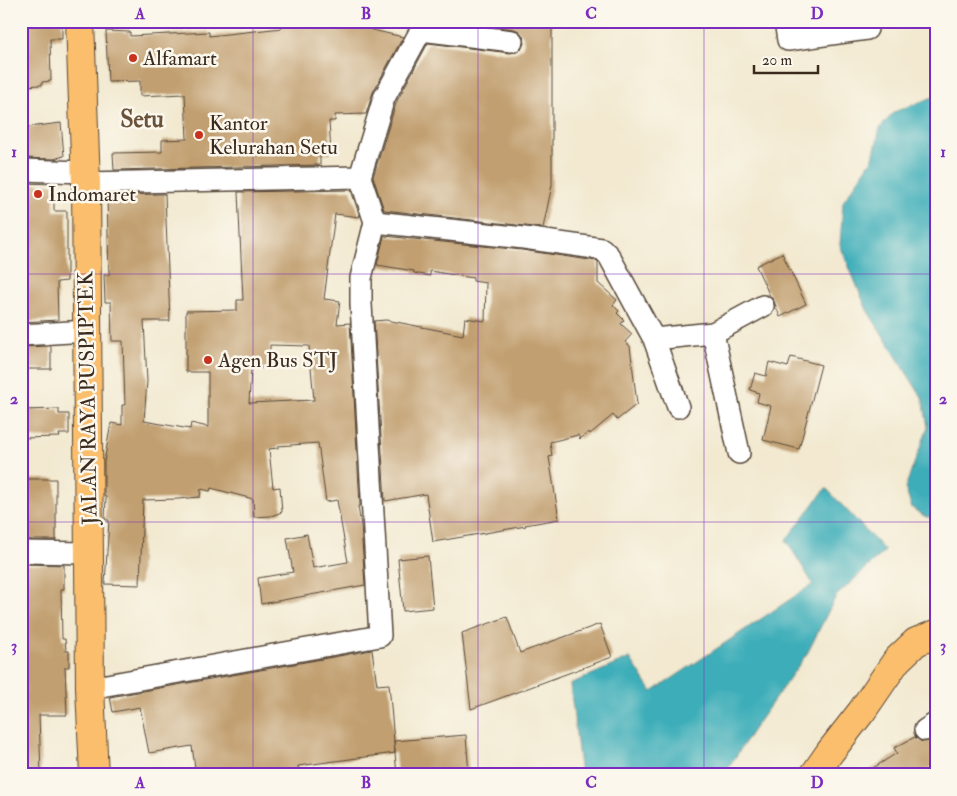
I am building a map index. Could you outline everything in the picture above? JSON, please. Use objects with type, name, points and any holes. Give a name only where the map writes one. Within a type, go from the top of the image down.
[{"type":"main road","name":"JALAN RAYA PUSPIPTEK","points":[[80,21],[86,178],[90,688],[94,775]]},
{"type":"main road","points":[[814,775],[897,660],[916,642],[936,634]]},
{"type":"street","points":[[786,21],[788,40],[867,29],[866,21]]},
{"type":"street","points":[[90,688],[380,636],[361,304],[362,278],[375,222],[360,177],[384,98],[424,26],[512,42]]},
{"type":"street","points":[[21,170],[86,178],[360,177]]},
{"type":"street","points":[[375,222],[524,238],[602,249],[609,256],[654,340],[678,408]]},
{"type":"street","points":[[654,340],[713,333],[763,306]]},
{"type":"street","points":[[21,335],[87,330]]},
{"type":"street","points":[[713,333],[739,453]]},
{"type":"street","points":[[21,552],[90,553]]},
{"type":"water","points":[[936,96],[936,517],[926,517],[912,508],[905,488],[928,427],[923,399],[867,310],[840,245],[843,202],[873,158],[880,128],[894,112]]},
{"type":"water","points":[[826,488],[885,551],[836,596],[808,652],[752,731],[724,775],[581,775],[570,684],[630,658],[652,692],[813,584],[786,540]]},
{"type":"building","points":[[21,21],[62,21],[62,39],[50,39],[51,81],[42,82],[42,85],[21,86]]},
{"type":"building","points":[[281,21],[333,21],[403,37],[373,92],[366,114],[335,115],[335,121],[329,121],[331,154],[320,154],[320,165],[114,170],[113,153],[162,152],[162,140],[187,139],[185,94],[140,96],[140,81],[108,82],[106,31],[130,32],[130,36],[209,32],[209,36],[282,28]]},
{"type":"building","points":[[453,21],[552,21],[552,185],[543,228],[384,210],[373,177],[396,103],[428,43],[510,53],[517,52],[524,43],[523,36],[514,29]]},
{"type":"building","points":[[61,123],[64,156],[54,159],[21,158],[21,128]]},
{"type":"building","points":[[21,183],[54,184],[54,211],[67,211],[67,281],[57,282],[58,320],[21,322]]},
{"type":"building","points":[[351,190],[360,217],[335,214],[324,299],[340,301],[337,324],[350,323],[360,506],[358,506],[365,585],[261,604],[258,578],[293,572],[287,538],[307,534],[313,568],[348,562],[337,500],[326,502],[318,443],[278,446],[278,448],[269,449],[273,488],[280,487],[282,512],[271,516],[254,517],[253,499],[211,488],[210,491],[201,489],[200,497],[143,500],[140,585],[105,584],[109,520],[105,520],[104,462],[111,423],[122,425],[122,405],[125,405],[123,341],[112,341],[111,302],[105,302],[104,275],[109,275],[107,195],[165,194],[170,321],[144,321],[147,381],[144,421],[190,429],[191,423],[208,427],[208,372],[186,372],[186,311],[237,310],[237,300],[243,300],[238,192]],"holes":[[[270,345],[309,346],[314,400],[249,403],[251,368],[270,368]]]},
{"type":"building","points":[[384,236],[522,250],[596,261],[598,263],[598,283],[617,300],[613,305],[619,311],[617,313],[624,320],[621,324],[632,334],[625,342],[630,346],[637,404],[617,420],[613,415],[590,434],[589,432],[580,439],[578,435],[550,442],[552,456],[549,457],[559,519],[433,542],[426,494],[385,501],[374,321],[386,320],[463,335],[465,318],[485,321],[486,283],[473,281],[473,278],[430,271],[430,276],[414,273],[414,271],[377,265]]},
{"type":"building","points":[[782,253],[806,304],[780,317],[756,266]]},
{"type":"building","points":[[51,346],[51,369],[21,369],[21,347]]},
{"type":"building","points":[[791,357],[821,365],[799,449],[763,440],[771,406],[757,402],[759,393],[750,390],[755,373],[766,376],[769,362],[788,367]]},
{"type":"building","points":[[59,409],[59,414],[69,414],[69,434],[59,434],[60,437],[21,438],[21,410]]},
{"type":"building","points":[[21,479],[56,479],[56,540],[21,540]]},
{"type":"building","points":[[428,556],[433,608],[403,611],[398,559]]},
{"type":"building","points":[[21,564],[64,565],[64,589],[61,589],[62,639],[65,639],[66,651],[69,651],[69,667],[65,667],[67,715],[39,715],[41,775],[21,775]]},
{"type":"building","points":[[507,617],[520,653],[600,624],[612,657],[471,709],[462,633]]},
{"type":"building","points":[[372,650],[377,685],[389,684],[395,753],[298,766],[299,775],[196,775],[192,746],[149,753],[140,707],[113,712],[110,697]]},
{"type":"building","points":[[466,735],[469,775],[397,775],[394,741]]},
{"type":"building","points":[[915,737],[925,742],[936,738],[936,765],[918,775],[862,775],[897,753],[894,748]]},
{"type":"place","name":"Alfamart","points":[[133,58]]},
{"type":"place","name":"Kantor Kelurahan Setu","points":[[199,135]]},
{"type":"place","name":"Indomaret","points":[[38,194]]},
{"type":"place","name":"Agen Bus STJ","points":[[208,360]]},
{"type":"district","name":"Setu","points":[[142,119]]}]
